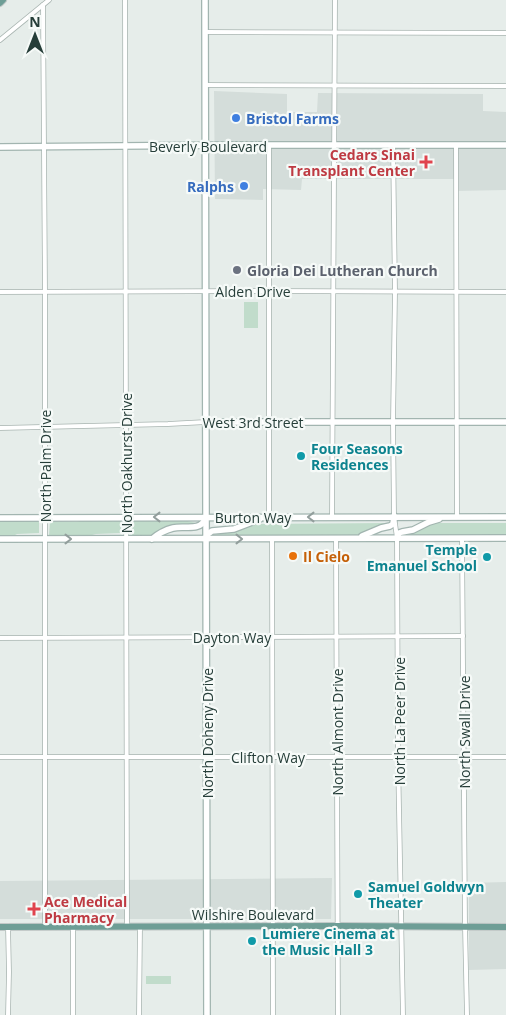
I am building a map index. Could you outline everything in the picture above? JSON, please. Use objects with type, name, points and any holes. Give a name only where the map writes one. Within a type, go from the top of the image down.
[{"type":"main road","points":[[0,3],[3,0]]},
{"type":"main road","points":[[205,0],[206,291]]},
{"type":"main road","name":"Beverly Boulevard","points":[[0,147],[506,145]]},
{"type":"main road","name":"North Doheny Drive","points":[[206,291],[207,1015]]},
{"type":"main road","name":"West 3rd Street","points":[[206,422],[506,422]]},
{"type":"main road","points":[[356,538],[390,526],[394,516]]},
{"type":"main road","points":[[151,539],[171,528],[200,526],[204,523],[206,517]]},
{"type":"main road","points":[[206,539],[212,531],[234,529],[267,517]]},
{"type":"main road","points":[[398,538],[399,533],[446,517]]},
{"type":"main road","name":"Burton Way","points":[[0,518],[506,517]]},
{"type":"main road","name":"Burton Way","points":[[0,540],[506,538]]},
{"type":"main road","name":"Wilshire Boulevard","points":[[0,927],[506,927]]},
{"type":"street","points":[[0,40],[49,0]]},
{"type":"street","name":"North Oakhurst Drive","points":[[124,0],[127,926]]},
{"type":"street","points":[[332,517],[335,0]]},
{"type":"street","name":"North Palm Drive","points":[[43,5],[45,926]]},
{"type":"street","points":[[206,32],[506,33]]},
{"type":"street","points":[[206,85],[506,86]]},
{"type":"street","points":[[267,517],[270,291],[269,145]]},
{"type":"street","points":[[393,145],[395,292]]},
{"type":"street","points":[[456,145],[457,517]]},
{"type":"street","name":"Alden Drive","points":[[0,292],[506,292]]},
{"type":"street","name":"North La Peer Drive","points":[[395,292],[394,516],[398,538],[398,757],[403,1015]]},
{"type":"street","name":"West 3rd Street","points":[[0,428],[206,422]]},
{"type":"street","name":"North Almont Drive","points":[[336,538],[338,1015]]},
{"type":"street","name":"North Swall Drive","points":[[462,538],[467,1015]]},
{"type":"street","points":[[272,539],[273,1015]]},
{"type":"street","name":"Dayton Way","points":[[0,638],[463,636]]},
{"type":"street","name":"Clifton Way","points":[[0,757],[506,757]]},
{"type":"street","points":[[73,926],[73,1015]]},
{"type":"street","points":[[140,926],[140,1015]]},
{"type":"street","points":[[8,927],[8,1015]]},
{"type":"shaded area","points":[[214,91],[287,94],[287,112],[317,112],[318,93],[483,94],[483,111],[506,112],[506,190],[454,191],[455,179],[302,179],[301,190],[263,189],[263,200],[215,199]]},
{"type":"shaded area","points":[[332,878],[331,919],[0,919],[0,881]]},
{"type":"shaded area","points":[[506,882],[506,969],[469,970],[469,883]]},
{"type":"green space","points":[[244,302],[258,302],[258,328],[244,328]]},
{"type":"green space","points":[[0,520],[39,520],[39,533],[0,536]]},
{"type":"green space","points":[[83,520],[121,520],[121,533],[49,535],[50,522],[77,522]]},
{"type":"green space","points":[[132,520],[183,520],[197,524],[146,536],[132,535]]},
{"type":"green space","points":[[390,523],[357,535],[222,536],[215,534],[215,532],[250,524]]},
{"type":"green space","points":[[434,523],[506,523],[506,535],[402,534]]},
{"type":"green space","points":[[146,976],[171,976],[171,984],[146,984]]},
{"type":"place","name":"Bristol Farms","points":[[236,118]]},
{"type":"place","name":"Cedars Sinai Transplant Center","points":[[426,162]]},
{"type":"place","name":"Ralphs","points":[[244,186]]},
{"type":"place","name":"Gloria Dei Lutheran Church","points":[[237,270]]},
{"type":"place","name":"Four Seasons Residences","points":[[301,456]]},
{"type":"place","name":"Il Cielo","points":[[293,556]]},
{"type":"place","name":"Temple Emanuel School","points":[[487,557]]},
{"type":"place","name":"Samuel Goldwyn Theater","points":[[358,894]]},
{"type":"place","name":"Ace Medical Pharmacy","points":[[34,909]]},
{"type":"place","name":"Lumiere Cinema at the Music Hall 3","points":[[252,941]]}]
